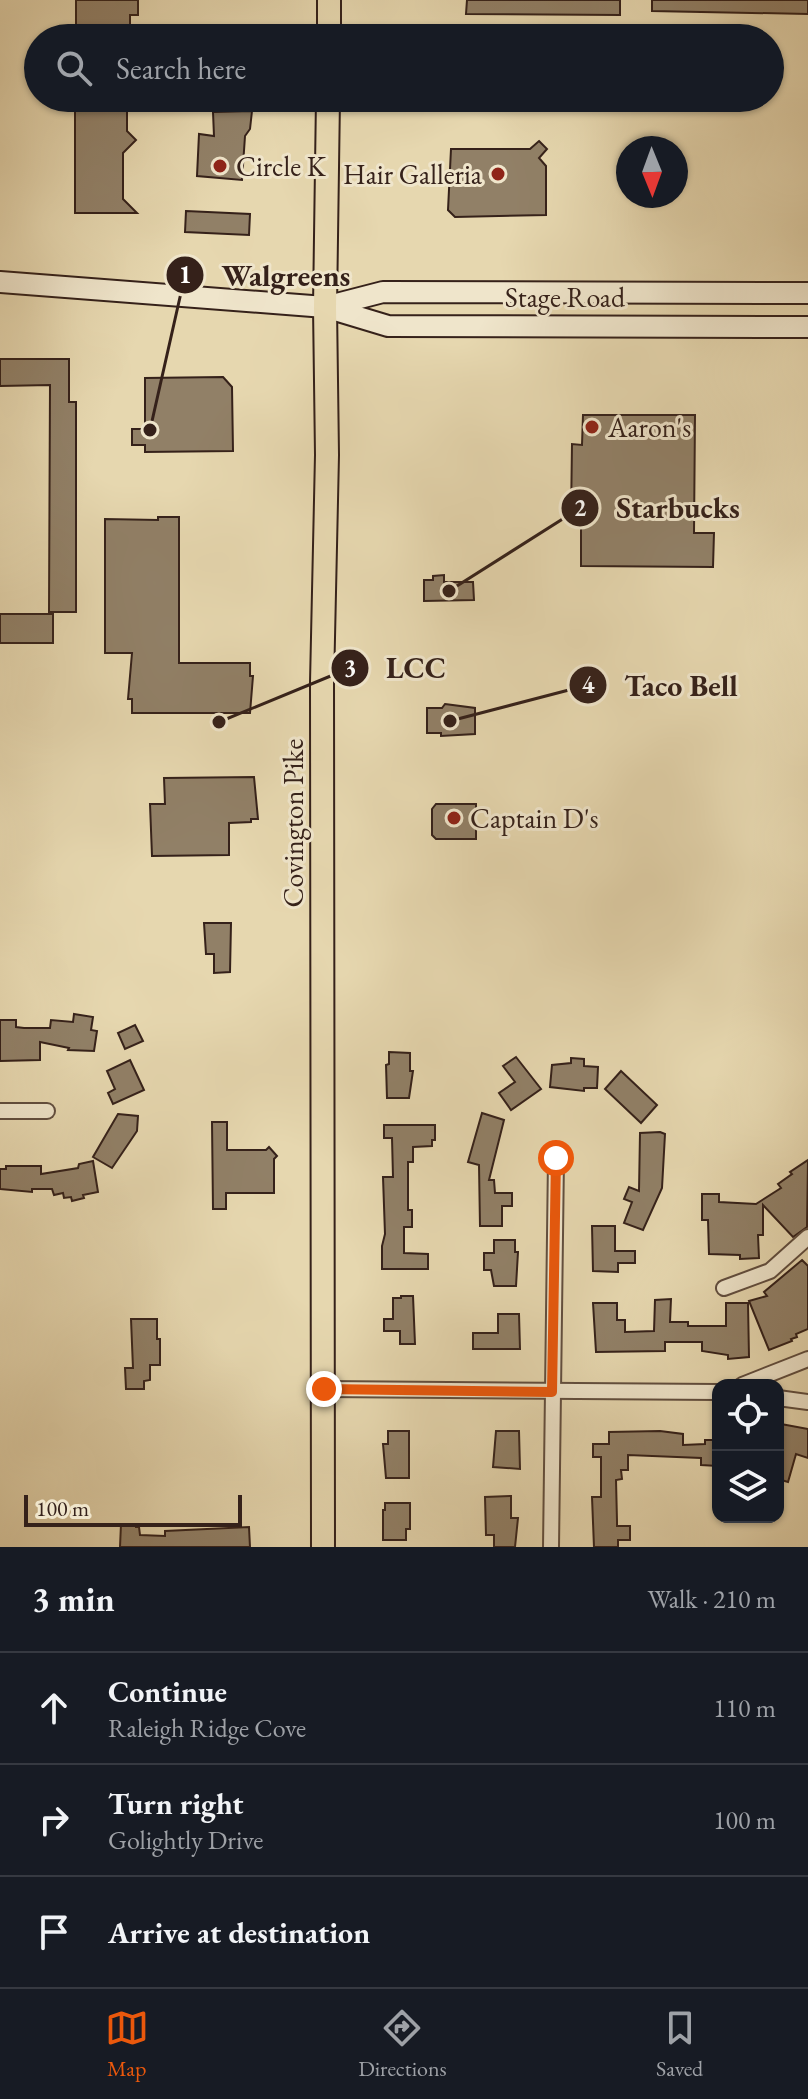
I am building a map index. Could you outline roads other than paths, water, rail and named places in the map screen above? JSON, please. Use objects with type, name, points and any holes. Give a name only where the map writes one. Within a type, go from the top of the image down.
[{"type":"main road","points":[[329,0],[329,24]]},
{"type":"main road","name":"Covington Pike","points":[[323,1547],[322,683],[327,455],[328,112]]},
{"type":"main road","name":"Stage Road","points":[[0,282],[325,307],[388,326],[808,327]]},
{"type":"main road","name":"Stage Road","points":[[325,307],[383,292],[808,293]]},
{"type":"street","points":[[0,1111],[47,1111]]},
{"type":"street","points":[[551,1547],[556,1158]]},
{"type":"street","points":[[724,1288],[770,1271],[808,1237]]},
{"type":"street","points":[[757,1379],[808,1359]]},
{"type":"street","points":[[324,1389],[712,1392]]},
{"type":"street","points":[[784,1399],[808,1402]]},
{"type":"place","name":"Circle K","points":[[220,166]]},
{"type":"place","name":"Hair Galleria","points":[[498,174]]},
{"type":"place","name":"Aaron's","points":[[592,427]]},
{"type":"place","name":"Walgreens","points":[[150,430]]},
{"type":"place","name":"Starbucks","points":[[449,591]]},
{"type":"place","name":"Taco Bell","points":[[450,721]]},
{"type":"place","name":"LCC","points":[[219,722]]},
{"type":"place","name":"Captain D's","points":[[454,818]]}]
